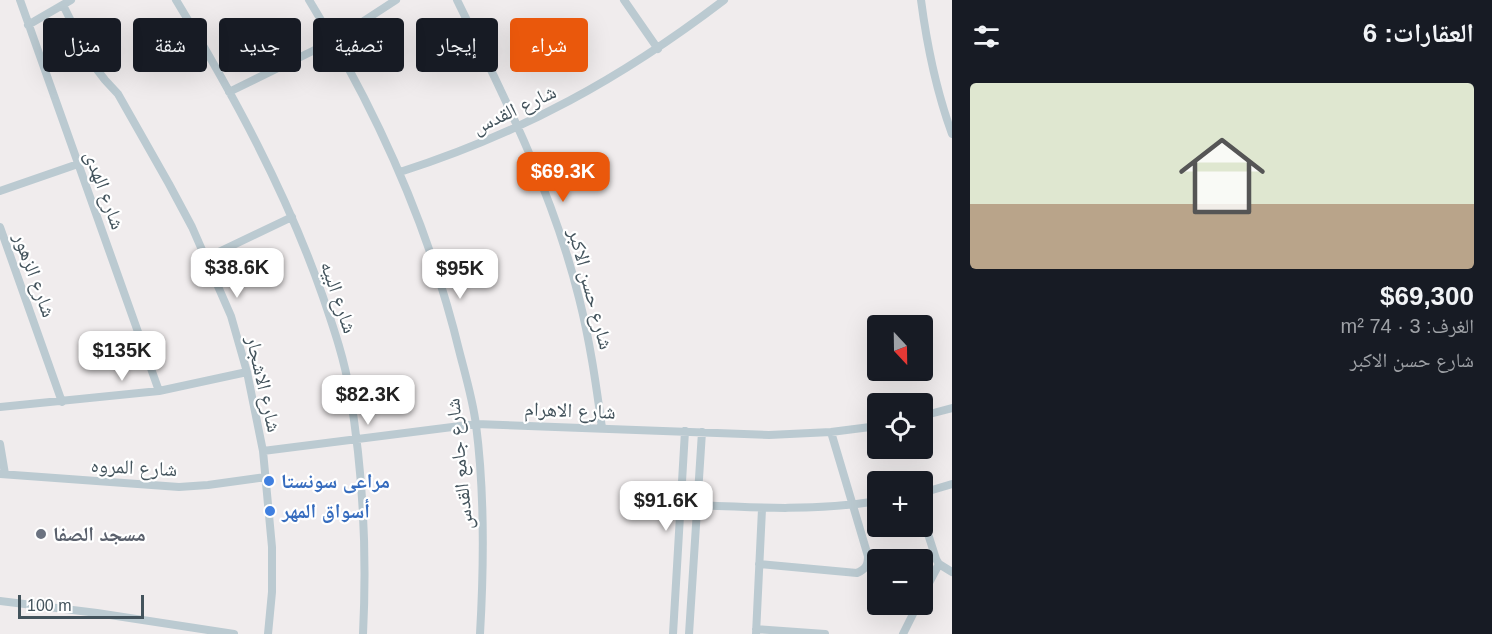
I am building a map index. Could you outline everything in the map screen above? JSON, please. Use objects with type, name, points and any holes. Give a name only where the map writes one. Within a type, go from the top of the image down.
[{"type":"street","name":"شارع الهدى","points":[[20,0],[159,391]]},
{"type":"street","points":[[28,25],[71,0]]},
{"type":"street","name":"شارع البيه","points":[[176,0],[229,92],[292,217],[336,333],[350,392],[356,440],[364,541],[363,634]]},
{"type":"street","name":"شارع جامع القدس","points":[[309,0],[320,18]]},
{"type":"street","points":[[368,18],[396,0]]},
{"type":"street","name":"شارع حسن الاكبر","points":[[457,0],[519,128],[546,194],[579,297],[591,350],[602,428]]},
{"type":"street","points":[[624,0],[657,49]]},
{"type":"street","name":"شارع القدس","points":[[400,172],[444,158],[519,128],[615,76],[657,49],[724,0]]},
{"type":"street","points":[[921,0],[929,56],[941,104],[952,134]]},
{"type":"street","name":"شارع الاشجار","points":[[63,5],[92,63],[118,94],[170,184],[231,316],[247,372],[266,477],[272,547],[272,592],[268,634]]},
{"type":"street","points":[[229,92],[313,51]]},
{"type":"street","name":"شارع جامع القدس","points":[[349,72],[400,172],[421,223],[453,324],[476,424],[483,545],[480,634]]},
{"type":"street","points":[[0,191],[78,164]]},
{"type":"street","points":[[206,258],[292,217]]},
{"type":"street","name":"شارع الزهور","points":[[0,226],[62,402]]},
{"type":"street","points":[[0,406],[62,402],[159,391],[247,372]]},
{"type":"street","points":[[933,413],[952,408]]},
{"type":"street","name":"شارع الاهرام","points":[[263,452],[476,424],[770,435],[867,427]]},
{"type":"street","points":[[673,634],[685,431]]},
{"type":"street","points":[[688,634],[702,432]]},
{"type":"street","points":[[759,564],[857,573],[864,570],[868,564],[868,556],[831,432]]},
{"type":"street","points":[[0,444],[2,474]]},
{"type":"street","name":"شارع المروه","points":[[2,474],[179,487],[266,477]]},
{"type":"street","points":[[933,490],[952,484]]},
{"type":"street","points":[[697,505],[762,509],[825,508],[867,503]]},
{"type":"street","points":[[762,509],[756,632],[825,634]]},
{"type":"street","points":[[930,537],[939,564],[952,572]]},
{"type":"street","points":[[933,575],[939,564]]},
{"type":"street","points":[[0,601],[234,634]]},
{"type":"street","points":[[903,634],[912,615]]},
{"type":"place","name":"مراعى سونستا","points":[[269,481]]},
{"type":"place","name":"أسواق المهر","points":[[270,511]]},
{"type":"place","name":"مسجد الصفا","points":[[41,534]]}]
